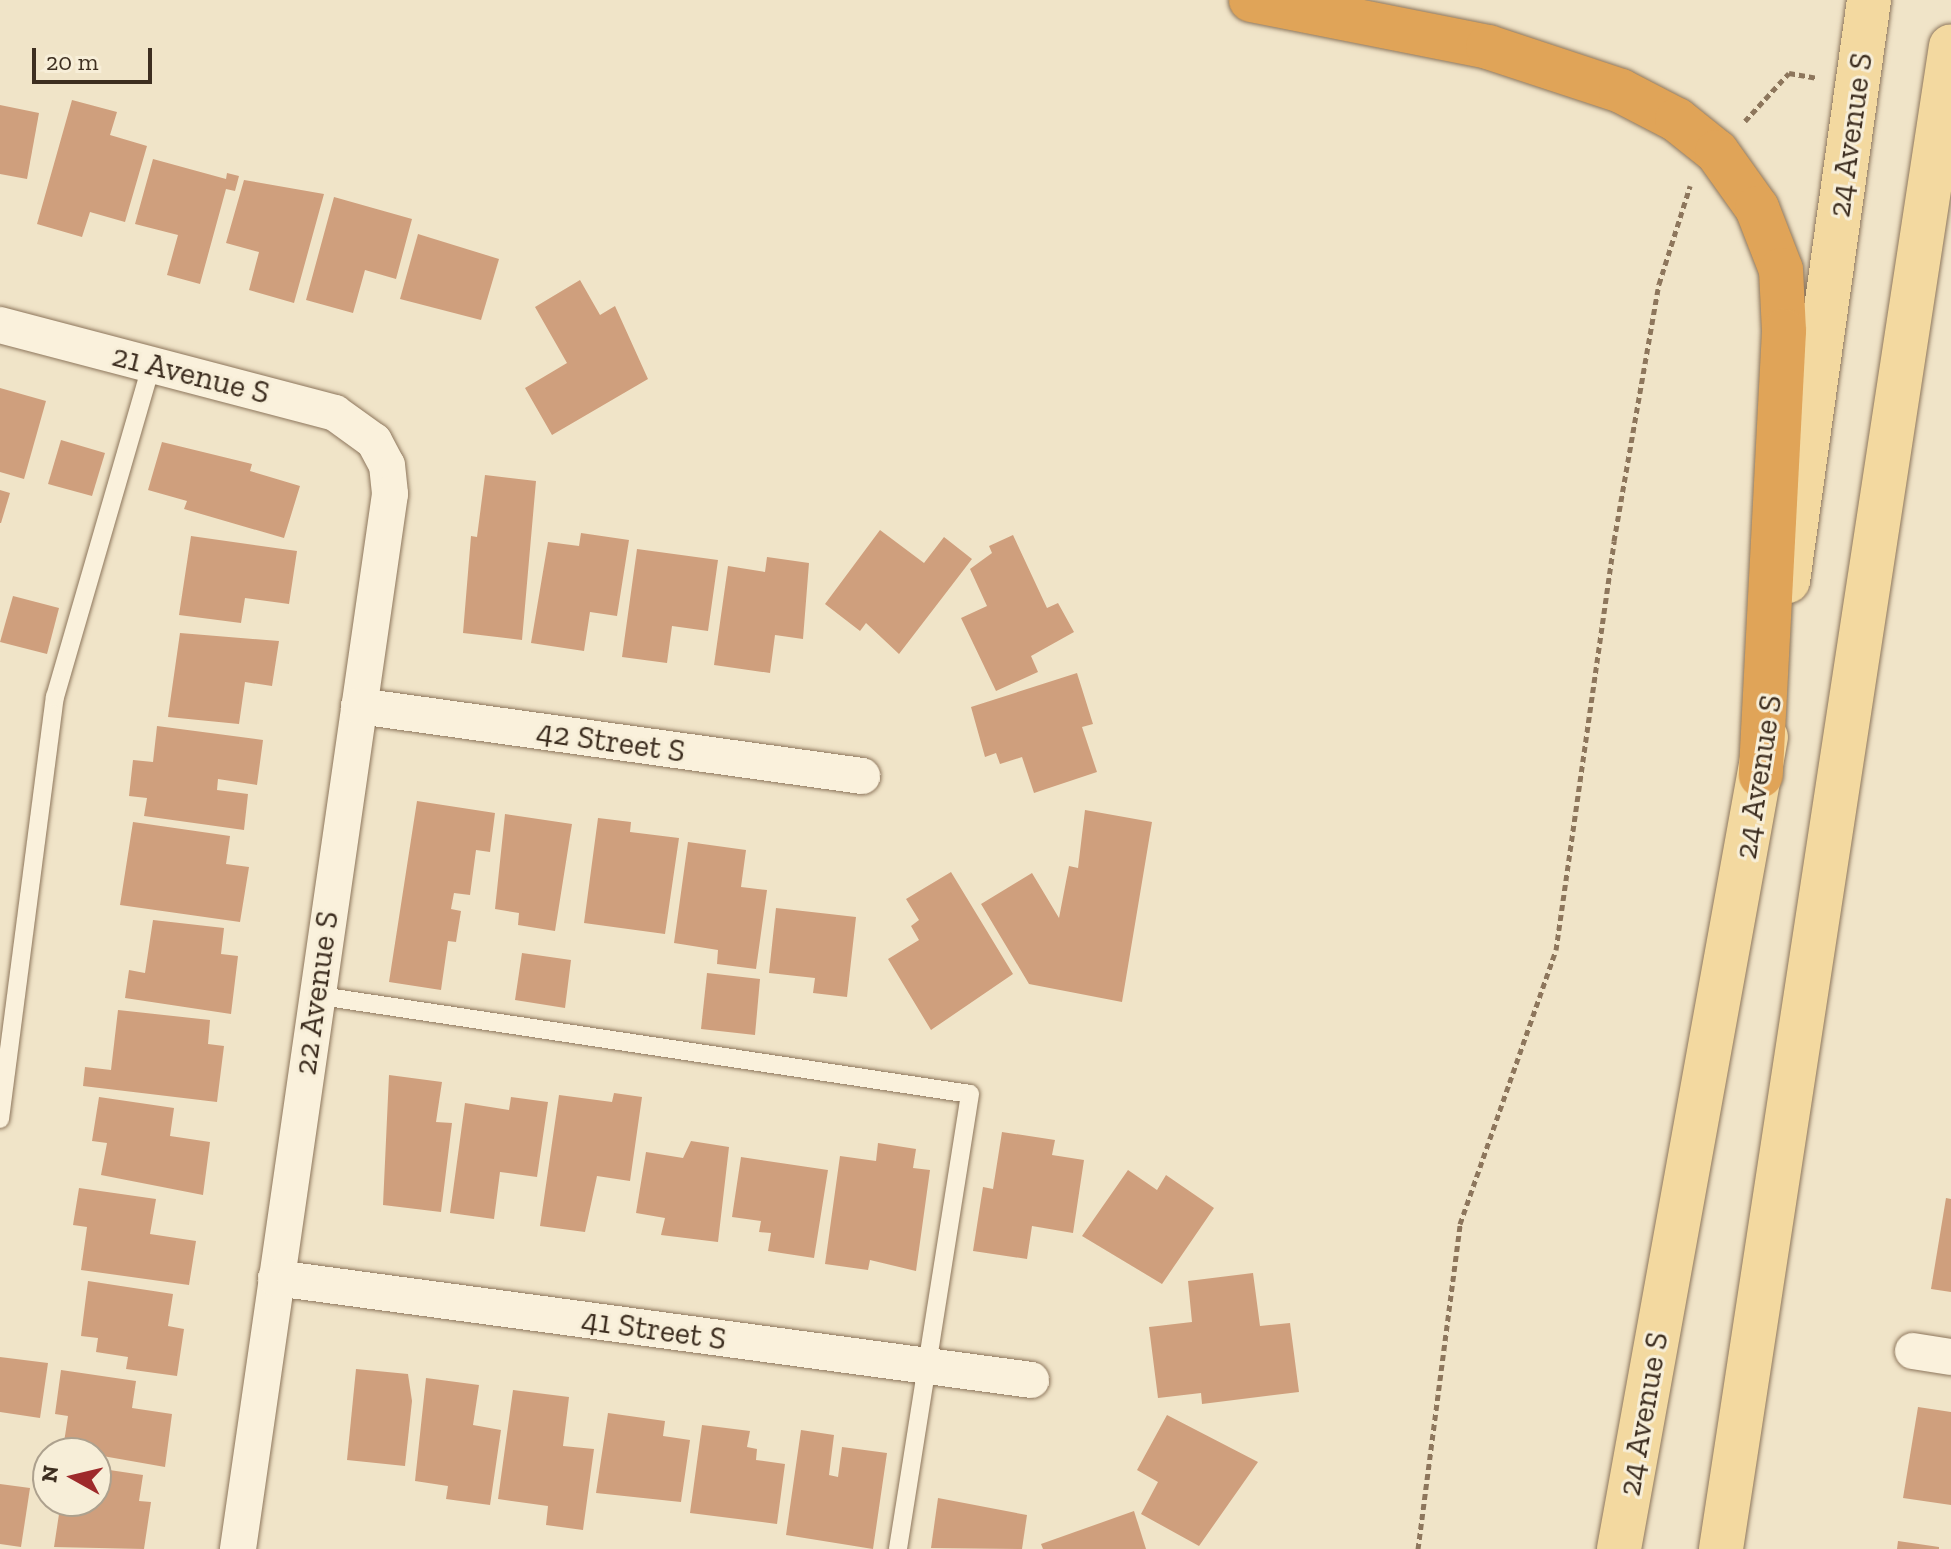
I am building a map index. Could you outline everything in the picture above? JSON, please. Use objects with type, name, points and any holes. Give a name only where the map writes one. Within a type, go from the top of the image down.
[{"type":"highway","points":[[1251,0],[1488,47],[1621,91],[1677,120],[1717,152],[1757,208],[1781,270],[1784,331],[1761,775]]},
{"type":"main road","name":"24 Avenue S","points":[[1619,1549],[1761,775],[1869,0]]},
{"type":"main road","points":[[1721,1549],[1951,46]]},
{"type":"street","name":"21 Avenue S","points":[[0,325],[335,413],[374,441]]},
{"type":"street","name":"22 Avenue S","points":[[239,1549],[314,995],[390,494],[387,465],[374,441]]},
{"type":"street","name":"42 Street S","points":[[359,706],[862,776]]},
{"type":"street","name":"41 Street S","points":[[276,1278],[1031,1380]]},
{"type":"street","points":[[1913,1351],[1951,1357]]},
{"type":"lane","points":[[0,1119],[55,697],[152,364]]},
{"type":"lane","points":[[314,995],[970,1094],[898,1549]]},
{"type":"path","points":[[1739,129],[1789,73],[1818,78]]},
{"type":"path","points":[[1418,1549],[1460,1224],[1556,950],[1614,541],[1656,298],[1693,178]]},
{"type":"building","points":[[72,100],[117,112],[110,135],[147,146],[125,222],[90,212],[82,237],[37,224]]},
{"type":"building","points":[[0,105],[39,113],[27,179],[0,174]]},
{"type":"building","points":[[153,159],[226,179],[227,173],[239,176],[235,191],[226,189],[200,284],[167,275],[178,235],[135,224]]},
{"type":"building","points":[[244,180],[324,194],[294,303],[249,290],[259,252],[226,243]]},
{"type":"building","points":[[334,197],[412,219],[396,279],[365,270],[353,313],[306,300]]},
{"type":"building","points":[[418,234],[499,259],[481,320],[400,299]]},
{"type":"building","points":[[580,280],[600,315],[615,306],[648,379],[552,435],[525,388],[567,363],[535,307]]},
{"type":"building","points":[[0,388],[46,401],[24,479],[0,472]]},
{"type":"building","points":[[61,440],[105,453],[92,496],[48,484]]},
{"type":"building","points":[[162,442],[252,464],[250,471],[300,486],[284,538],[184,509],[187,501],[148,490]]},
{"type":"building","points":[[485,475],[536,481],[522,640],[463,633],[471,536],[477,537]]},
{"type":"building","points":[[0,490],[10,493],[1,523],[0,523]]},
{"type":"building","points":[[880,530],[924,563],[944,537],[972,559],[899,654],[866,623],[860,631],[825,604]]},
{"type":"building","points":[[581,533],[629,540],[617,616],[590,612],[584,651],[531,643],[548,542],[579,546]]},
{"type":"building","points":[[1013,535],[1047,608],[1058,603],[1074,632],[1031,656],[1038,672],[996,691],[961,618],[987,606],[970,569],[992,553],[989,546]]},
{"type":"building","points":[[191,536],[297,551],[289,604],[245,598],[241,623],[179,615]]},
{"type":"building","points":[[637,549],[718,560],[708,631],[672,626],[667,663],[622,657]]},
{"type":"building","points":[[767,557],[809,563],[803,639],[775,635],[770,673],[714,665],[728,566],[765,572]]},
{"type":"building","points":[[13,596],[59,608],[47,654],[0,642]]},
{"type":"building","points":[[180,633],[279,641],[272,686],[245,682],[239,724],[168,717]]},
{"type":"building","points":[[1077,673],[1093,724],[1082,727],[1097,772],[1034,793],[1022,757],[1000,764],[996,753],[985,757],[971,707]]},
{"type":"building","points":[[157,726],[263,740],[257,785],[218,779],[217,790],[248,794],[244,830],[144,816],[147,798],[129,796],[133,760],[153,762]]},
{"type":"building","points":[[417,801],[495,813],[490,852],[476,850],[470,895],[454,893],[451,909],[461,911],[456,942],[448,941],[441,990],[389,982]]},
{"type":"building","points":[[1085,810],[1152,822],[1122,1002],[1029,984],[981,904],[1032,873],[1059,918],[1069,866],[1078,868]]},
{"type":"building","points":[[505,814],[572,824],[555,931],[518,925],[519,913],[495,909]]},
{"type":"building","points":[[598,818],[631,822],[630,832],[679,838],[665,934],[584,923]]},
{"type":"building","points":[[133,822],[230,836],[226,864],[249,867],[240,922],[120,905]]},
{"type":"building","points":[[688,842],[746,850],[741,887],[767,890],[756,969],[717,964],[718,950],[674,943]]},
{"type":"building","points":[[951,872],[1013,974],[931,1030],[888,959],[919,940],[911,926],[919,920],[906,899]]},
{"type":"building","points":[[776,908],[856,917],[847,997],[813,993],[815,978],[769,973]]},
{"type":"building","points":[[153,920],[224,928],[221,954],[238,956],[231,1014],[125,998],[129,970],[145,973]]},
{"type":"building","points":[[522,953],[571,960],[565,1008],[515,1000]]},
{"type":"building","points":[[707,973],[760,979],[755,1035],[701,1029]]},
{"type":"building","points":[[118,1010],[210,1020],[208,1044],[224,1046],[217,1102],[83,1086],[85,1067],[111,1070]]},
{"type":"building","points":[[389,1075],[442,1082],[436,1122],[452,1123],[441,1212],[383,1205]]},
{"type":"building","points":[[614,1093],[642,1097],[630,1181],[597,1176],[585,1232],[540,1226],[559,1095],[612,1102]]},
{"type":"building","points":[[99,1097],[174,1108],[170,1136],[210,1142],[203,1195],[101,1175],[107,1143],[92,1141]]},
{"type":"building","points":[[511,1097],[548,1102],[537,1177],[500,1172],[494,1219],[450,1213],[465,1103],[509,1110]]},
{"type":"building","points":[[1002,1132],[1055,1140],[1052,1155],[1084,1160],[1073,1233],[1032,1226],[1027,1259],[973,1251],[983,1187],[993,1189]]},
{"type":"building","points":[[691,1141],[729,1147],[718,1242],[661,1235],[665,1218],[636,1213],[646,1152],[683,1158]]},
{"type":"building","points":[[878,1143],[916,1149],[913,1168],[930,1170],[916,1271],[870,1260],[868,1270],[825,1264],[840,1156],[876,1161]]},
{"type":"building","points":[[741,1157],[828,1170],[814,1258],[768,1251],[771,1233],[759,1232],[761,1221],[732,1217]]},
{"type":"building","points":[[1128,1170],[1157,1190],[1166,1175],[1214,1208],[1162,1284],[1082,1236]]},
{"type":"building","points":[[79,1188],[156,1199],[150,1234],[196,1241],[189,1285],[81,1270],[87,1227],[73,1225]]},
{"type":"building","points":[[1946,1198],[1951,1199],[1951,1292],[1931,1289]]},
{"type":"building","points":[[1253,1273],[1260,1326],[1290,1323],[1299,1392],[1202,1404],[1201,1393],[1158,1398],[1149,1327],[1192,1322],[1188,1281]]},
{"type":"building","points":[[88,1281],[173,1294],[168,1326],[184,1329],[177,1376],[126,1369],[128,1357],[96,1352],[98,1338],[81,1336]]},
{"type":"building","points":[[0,1357],[48,1363],[40,1418],[0,1412]]},
{"type":"building","points":[[356,1369],[408,1374],[412,1401],[405,1466],[347,1460]]},
{"type":"building","points":[[61,1370],[136,1381],[132,1408],[172,1414],[165,1467],[112,1458],[112,1437],[65,1437],[68,1416],[55,1414]]},
{"type":"building","points":[[426,1378],[479,1385],[473,1425],[501,1430],[490,1505],[446,1499],[448,1486],[415,1481]]},
{"type":"building","points":[[513,1390],[569,1397],[563,1446],[594,1449],[583,1530],[546,1525],[548,1506],[498,1499]]},
{"type":"building","points":[[1918,1407],[1951,1412],[1951,1505],[1903,1498]]},
{"type":"building","points":[[608,1413],[665,1421],[663,1436],[690,1440],[681,1502],[596,1493]]},
{"type":"building","points":[[1167,1415],[1258,1462],[1199,1546],[1141,1514],[1158,1482],[1137,1470]]},
{"type":"building","points":[[702,1425],[750,1431],[747,1447],[757,1449],[756,1460],[785,1464],[777,1524],[690,1513]]},
{"type":"building","points":[[801,1430],[834,1435],[829,1475],[838,1477],[842,1447],[887,1453],[873,1549],[786,1535]]},
{"type":"building","points":[[112,1470],[143,1475],[139,1501],[151,1502],[144,1549],[54,1547],[59,1517],[112,1517]]},
{"type":"building","points":[[0,1484],[30,1488],[21,1547],[0,1544]]},
{"type":"building","points":[[938,1498],[1027,1515],[1022,1549],[931,1548]]},
{"type":"building","points":[[1134,1511],[1146,1549],[1043,1549],[1041,1544]]},
{"type":"building","points":[[1898,1541],[1939,1547],[1939,1549],[1897,1549]]}]
